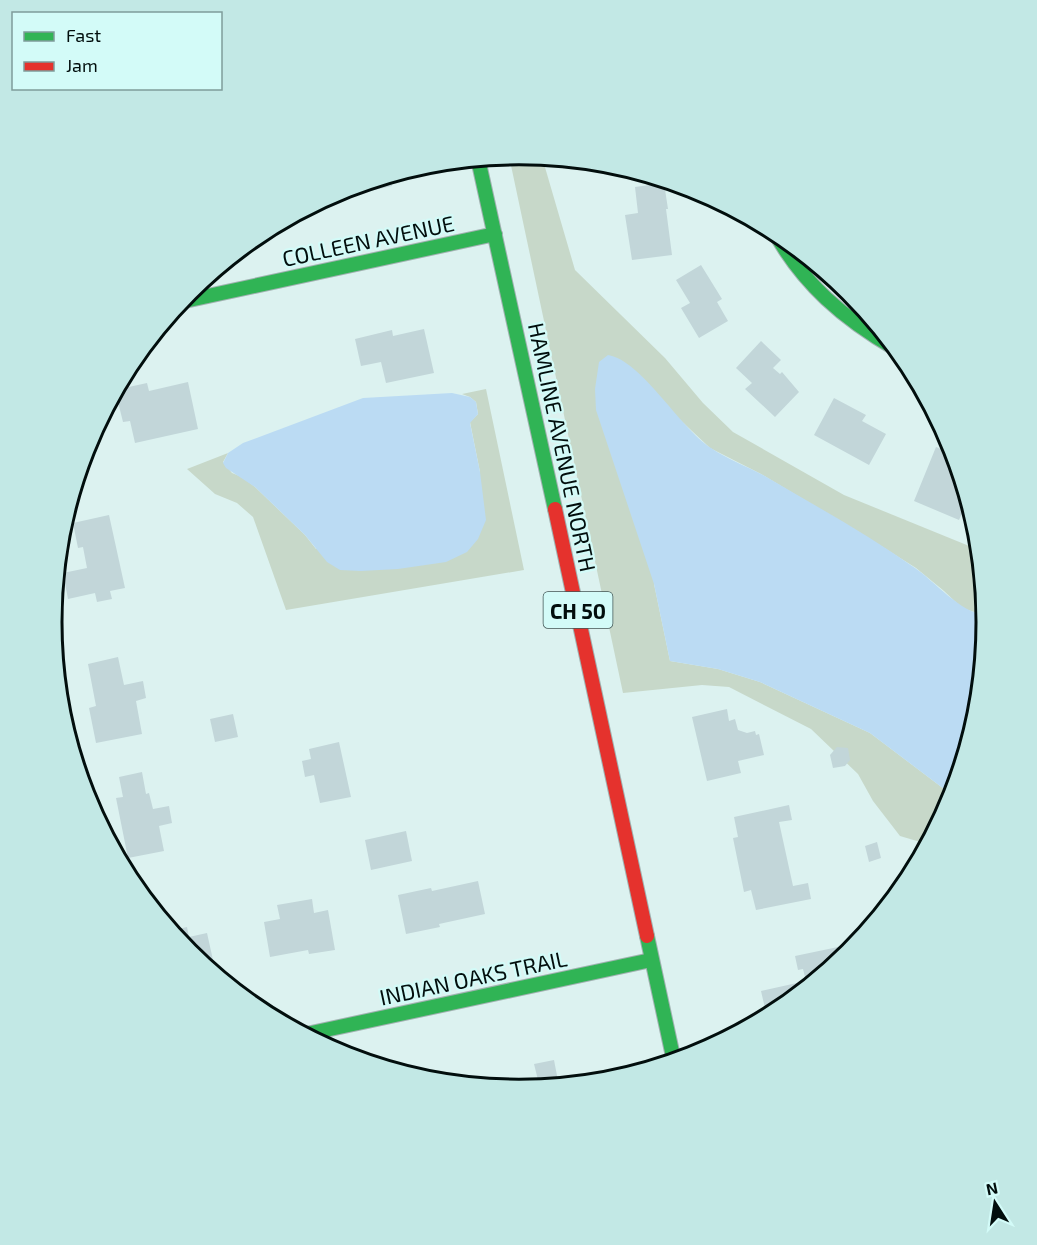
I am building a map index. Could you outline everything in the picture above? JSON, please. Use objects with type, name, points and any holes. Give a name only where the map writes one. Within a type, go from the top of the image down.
[{"type":"main road","name":"HAMLINE AVENUE NORTH","points":[[480,167],[672,1052]]},
{"type":"main road","name":"COLLEEN AVENUE","points":[[195,299],[495,234]]},
{"type":"main road","points":[[784,251],[808,284],[842,315],[876,338]]},
{"type":"main road","name":"INDIAN OAKS TRAIL","points":[[316,1032],[651,960]]},
{"type":"green space","points":[[511,165],[545,166],[575,270],[665,358],[703,403],[733,432],[844,495],[969,546],[976,613],[962,608],[916,568],[881,546],[761,474],[710,448],[675,415],[654,584],[670,661],[718,669],[760,682],[870,733],[944,789],[919,842],[900,836],[873,801],[858,774],[811,729],[729,687],[702,685],[623,693]]},
{"type":"green space","points":[[486,389],[524,570],[286,610],[253,517],[237,503],[215,494],[187,469],[228,453],[223,462],[232,473],[255,487],[305,535],[316,549],[480,472],[470,422],[478,414],[476,402],[462,394]]},
{"type":"water","points":[[608,355],[621,360],[647,381],[686,425],[711,448],[763,475],[897,555],[958,603],[976,612],[975,652],[967,712],[944,789],[870,733],[760,682],[718,669],[670,661],[654,584],[596,410],[595,389],[599,362]]},
{"type":"water","points":[[452,393],[470,397],[476,402],[478,414],[470,423],[480,472],[486,520],[478,539],[467,552],[446,562],[398,569],[340,570],[327,562],[305,535],[255,487],[226,468],[223,463],[228,453],[243,443],[363,398]]},
{"type":"building","points":[[392,184],[392,186],[369,191]]},
{"type":"building","points":[[649,185],[665,190],[672,255],[632,260],[625,215],[638,213],[635,187]]},
{"type":"building","points":[[701,265],[722,299],[717,302],[728,321],[699,338],[681,308],[690,303],[676,280]]},
{"type":"building","points":[[424,329],[434,373],[386,383],[381,362],[361,366],[355,339],[392,330],[393,336]]},
{"type":"building","points":[[761,341],[781,360],[773,368],[780,374],[782,372],[799,392],[775,417],[745,389],[752,383],[736,368]]},
{"type":"building","points":[[188,382],[198,429],[135,443],[130,421],[123,422],[118,403],[127,387],[147,383],[149,391]]},
{"type":"building","points":[[834,398],[866,415],[862,421],[886,434],[869,465],[814,435]]},
{"type":"building","points":[[936,447],[941,449],[960,504],[962,513],[959,520],[914,501]]},
{"type":"building","points":[[109,515],[125,588],[110,591],[112,599],[97,602],[95,593],[68,599],[64,573],[87,568],[83,547],[78,548],[73,523]]},
{"type":"building","points":[[118,657],[124,685],[143,681],[146,698],[136,701],[142,734],[96,743],[89,708],[96,706],[88,664]]},
{"type":"building","points":[[727,709],[729,721],[735,719],[738,730],[747,733],[755,731],[756,735],[759,734],[764,755],[738,761],[741,773],[707,781],[692,717]]},
{"type":"building","points":[[233,714],[238,737],[215,742],[210,719]]},
{"type":"building","points":[[339,742],[351,797],[320,803],[314,775],[305,777],[302,761],[311,759],[309,749]]},
{"type":"building","points":[[837,747],[848,748],[850,760],[845,766],[833,768],[830,755]]},
{"type":"building","points":[[142,772],[146,794],[149,793],[153,809],[169,806],[172,823],[159,826],[164,851],[128,858],[116,798],[123,797],[119,777]]},
{"type":"building","points":[[789,805],[792,820],[779,822],[793,886],[808,883],[811,899],[756,910],[751,890],[744,892],[733,838],[738,837],[734,817]]},
{"type":"building","points":[[406,831],[412,861],[371,870],[365,840]]},
{"type":"building","points":[[877,842],[881,858],[869,862],[865,846]]},
{"type":"building","points":[[478,881],[485,914],[406,934],[398,895],[431,888],[432,891]]},
{"type":"building","points":[[312,899],[314,913],[328,910],[335,950],[309,954],[308,950],[270,957],[264,922],[280,919],[277,905]]},
{"type":"building","points":[[187,927],[189,937],[207,933],[214,963],[195,946],[179,929]]},
{"type":"building","points":[[838,947],[839,949],[805,978],[803,969],[798,970],[795,956]]},
{"type":"building","points":[[800,982],[765,1007],[761,991]]},
{"type":"building","points":[[554,1060],[557,1078],[538,1079],[534,1064]]},
{"type":"traffic: fast","points":[[480,167],[555,509]]},
{"type":"traffic: fast","points":[[195,299],[495,234]]},
{"type":"traffic: fast","points":[[788,254],[826,299],[873,334]]},
{"type":"traffic: fast","points":[[647,936],[672,1052]]},
{"type":"traffic: fast","points":[[316,1032],[651,960]]},
{"type":"traffic: jam","points":[[555,509],[647,936]]}]
